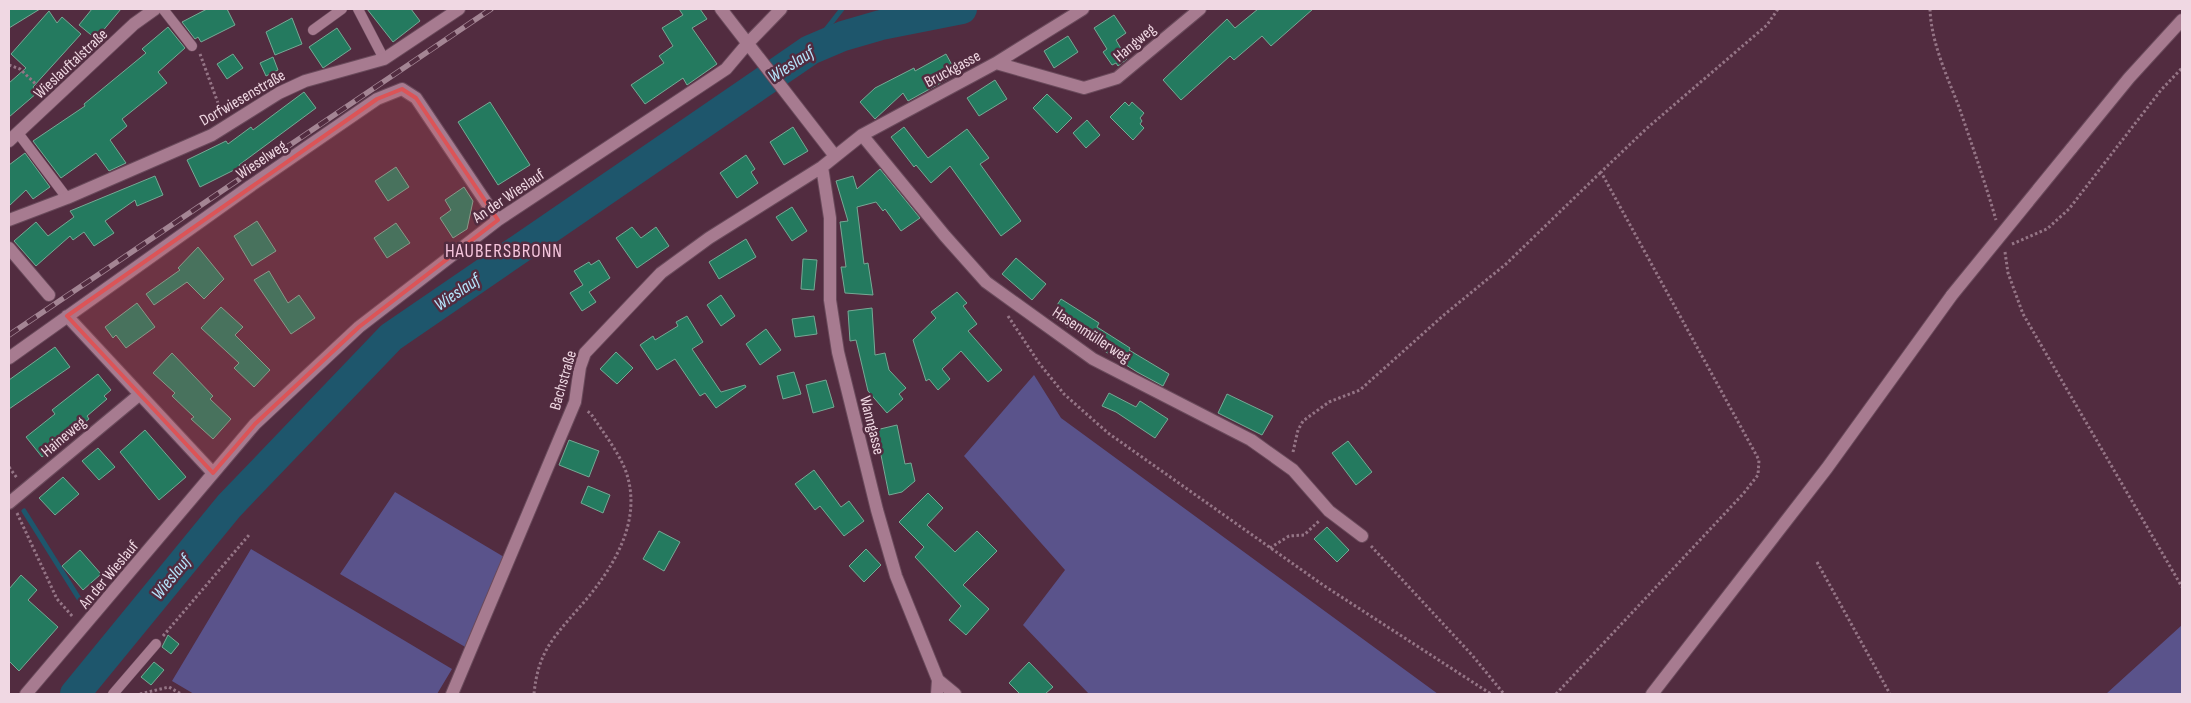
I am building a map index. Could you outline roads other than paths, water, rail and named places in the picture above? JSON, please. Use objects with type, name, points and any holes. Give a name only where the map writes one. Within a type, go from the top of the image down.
[{"type":"street","name":"Wieslauftalstraße","points":[[14,137],[134,24],[155,9]]},
{"type":"street","name":"Dorfwiesenstraße","points":[[9,220],[67,198],[226,128],[279,93],[305,81],[384,59],[459,9]]},
{"type":"street","points":[[720,9],[748,42],[835,156]]},
{"type":"street","points":[[748,42],[781,9]]},
{"type":"street","name":"Bruckgasse","points":[[822,168],[862,135],[996,63],[1083,9]]},
{"type":"street","name":"Hangweg","points":[[996,63],[1084,88],[1117,78],[1200,9]]},
{"type":"street","points":[[1652,694],[1827,468],[1952,295],[2129,78],[2182,20]]},
{"type":"street","name":"An der Wieslauf","points":[[26,694],[255,424],[359,327],[498,220],[726,69],[748,42]]},
{"type":"street","name":"Wieselweg","points":[[9,358],[249,187],[377,99],[402,89],[416,98],[498,220]]},
{"type":"street","name":"Hasenmüllerweg","points":[[862,135],[945,236],[986,282],[1093,359],[1251,440],[1293,470],[1330,510],[1362,536]]},
{"type":"street","name":"Bachstraße","points":[[452,694],[575,402],[584,352],[661,273],[709,238],[822,168]]},
{"type":"street","name":"Wanngasse","points":[[822,168],[830,218],[830,300],[838,352],[877,510],[896,576],[938,680],[938,694]]},
{"type":"street","points":[[9,248],[49,295]]},
{"type":"street","points":[[67,316],[138,395],[213,473]]},
{"type":"street","name":"Haineweg","points":[[10,502],[138,395]]},
{"type":"street","name":"Wanngasse","points":[[938,680],[955,694]]},
{"type":"lane","points":[[162,9],[192,46]]},
{"type":"lane","points":[[313,30],[342,9]]},
{"type":"lane","points":[[358,9],[384,59]]},
{"type":"lane","points":[[14,137],[67,198]]},
{"type":"lane","points":[[114,694],[156,644]]},
{"type":"waterway","points":[[810,50],[842,9]]},
{"type":"waterway","name":"Wieslauf","points":[[75,694],[229,506],[391,337],[810,50],[843,36],[881,25],[962,9]]},
{"type":"waterway","points":[[24,511],[83,605]]},
{"type":"railway","points":[[9,335],[491,9]]},
{"type":"district","name":"HAUBERSBRONN","points":[[504,250]]}]
